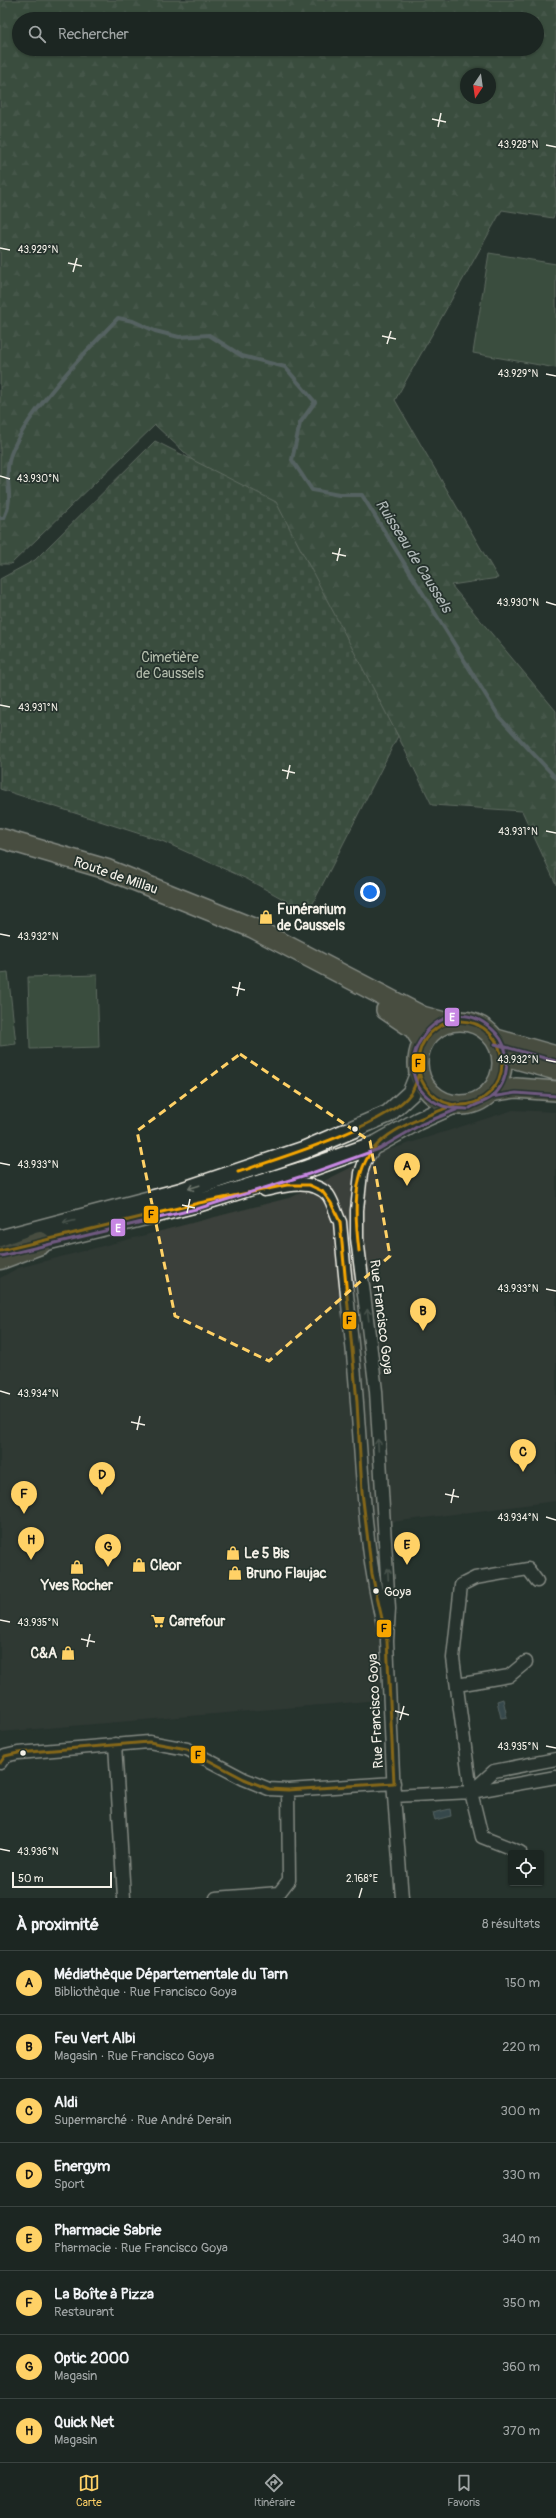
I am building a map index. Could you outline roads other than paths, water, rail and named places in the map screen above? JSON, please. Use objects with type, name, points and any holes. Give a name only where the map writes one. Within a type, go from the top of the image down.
[{"type":"highway","points":[[0,1258],[40,1244]]},
{"type":"main road","name":"Route de Millau","points":[[0,838],[106,869],[173,895],[229,920],[253,928],[422,1016],[448,1023]]},
{"type":"main road","name":"Route de Millau","points":[[229,920],[249,936],[400,1018],[414,1029],[423,1043]]},
{"type":"main road","points":[[456,1104],[443,1101],[432,1094],[424,1085],[419,1073],[418,1062],[423,1043],[437,1028],[448,1023],[471,1022],[482,1027],[499,1047],[556,1070]]},
{"type":"main road","points":[[499,1047],[556,1056]]},
{"type":"main road","points":[[0,1251],[40,1244],[199,1203],[307,1169],[377,1144],[418,1121],[456,1104],[474,1102],[490,1092],[498,1082],[502,1070],[499,1047]]},
{"type":"main road","points":[[0,1240],[179,1192],[304,1150],[388,1114],[411,1093],[419,1073]]},
{"type":"main road","points":[[490,1092],[516,1088],[556,1092]]},
{"type":"street","name":"Rue Francisco Goya","points":[[377,1144],[365,1161],[361,1173],[357,1238],[376,1391],[388,1581],[389,1609],[387,1641],[394,1796],[402,1898]]},
{"type":"street","name":"Rue Francisco Goya","points":[[199,1203],[298,1184],[318,1188],[328,1196],[340,1222],[357,1402],[362,1492],[372,1574],[387,1641]]},
{"type":"street","points":[[515,1850],[482,1836],[472,1792],[453,1658],[461,1585],[475,1578],[528,1569],[537,1581]]},
{"type":"street","points":[[457,1685],[509,1676],[526,1662]]},
{"type":"street","points":[[0,1763],[5,1756],[18,1753],[148,1742],[187,1750],[244,1779],[269,1789],[288,1790],[394,1783]]},
{"type":"street","points":[[115,1744],[124,1898]]},
{"type":"street","points":[[472,1792],[494,1771],[556,1759]]},
{"type":"street","points":[[394,1796],[472,1792],[556,1777]]},
{"type":"street","points":[[216,1898],[279,1893],[289,1880],[288,1790]]},
{"type":"water","points":[[503,1699],[507,1717],[501,1718],[497,1701]]},
{"type":"water","points":[[450,1809],[451,1816],[435,1820],[433,1813]]},
{"type":"waterway","name":"Ruisseau de Caussels","points":[[0,518],[4,518],[9,502],[9,461],[15,445],[25,427],[55,386],[118,318],[133,321],[155,331],[179,337],[209,335],[242,356],[285,367],[315,402],[300,423],[292,460],[312,490],[339,495],[362,495],[500,718],[556,778]]},
{"type":"place","name":"Funérarium de Caussels","points":[[266,917]]},
{"type":"place","name":"Médiathèque Départementale du Tarn","points":[[407,1186]]},
{"type":"place","name":"Feu Vert Albi","points":[[423,1331]]},
{"type":"place","name":"Aldi","points":[[523,1472]]},
{"type":"place","name":"Energym","points":[[102,1495]]},
{"type":"place","name":"La Boîte à Pizza","points":[[24,1514]]},
{"type":"place","name":"Le 5 Bis","points":[[233,1553]]},
{"type":"place","name":"Quick Net","points":[[31,1560]]},
{"type":"place","name":"Cleor","points":[[139,1565]]},
{"type":"place","name":"Pharmacie Sabrie","points":[[407,1565]]},
{"type":"place","name":"Yves Rocher","points":[[77,1567]]},
{"type":"place","name":"Optic 2000","points":[[108,1567]]},
{"type":"place","name":"Bruno Flaujac","points":[[235,1573]]},
{"type":"place","name":"Goya","points":[[376,1591]]},
{"type":"place","name":"Carrefour","points":[[158,1621]]},
{"type":"place","name":"C&A","points":[[68,1653]]},
{"type":"park label","name":"Cimetière de Caussels","points":[[170,666]]}]
